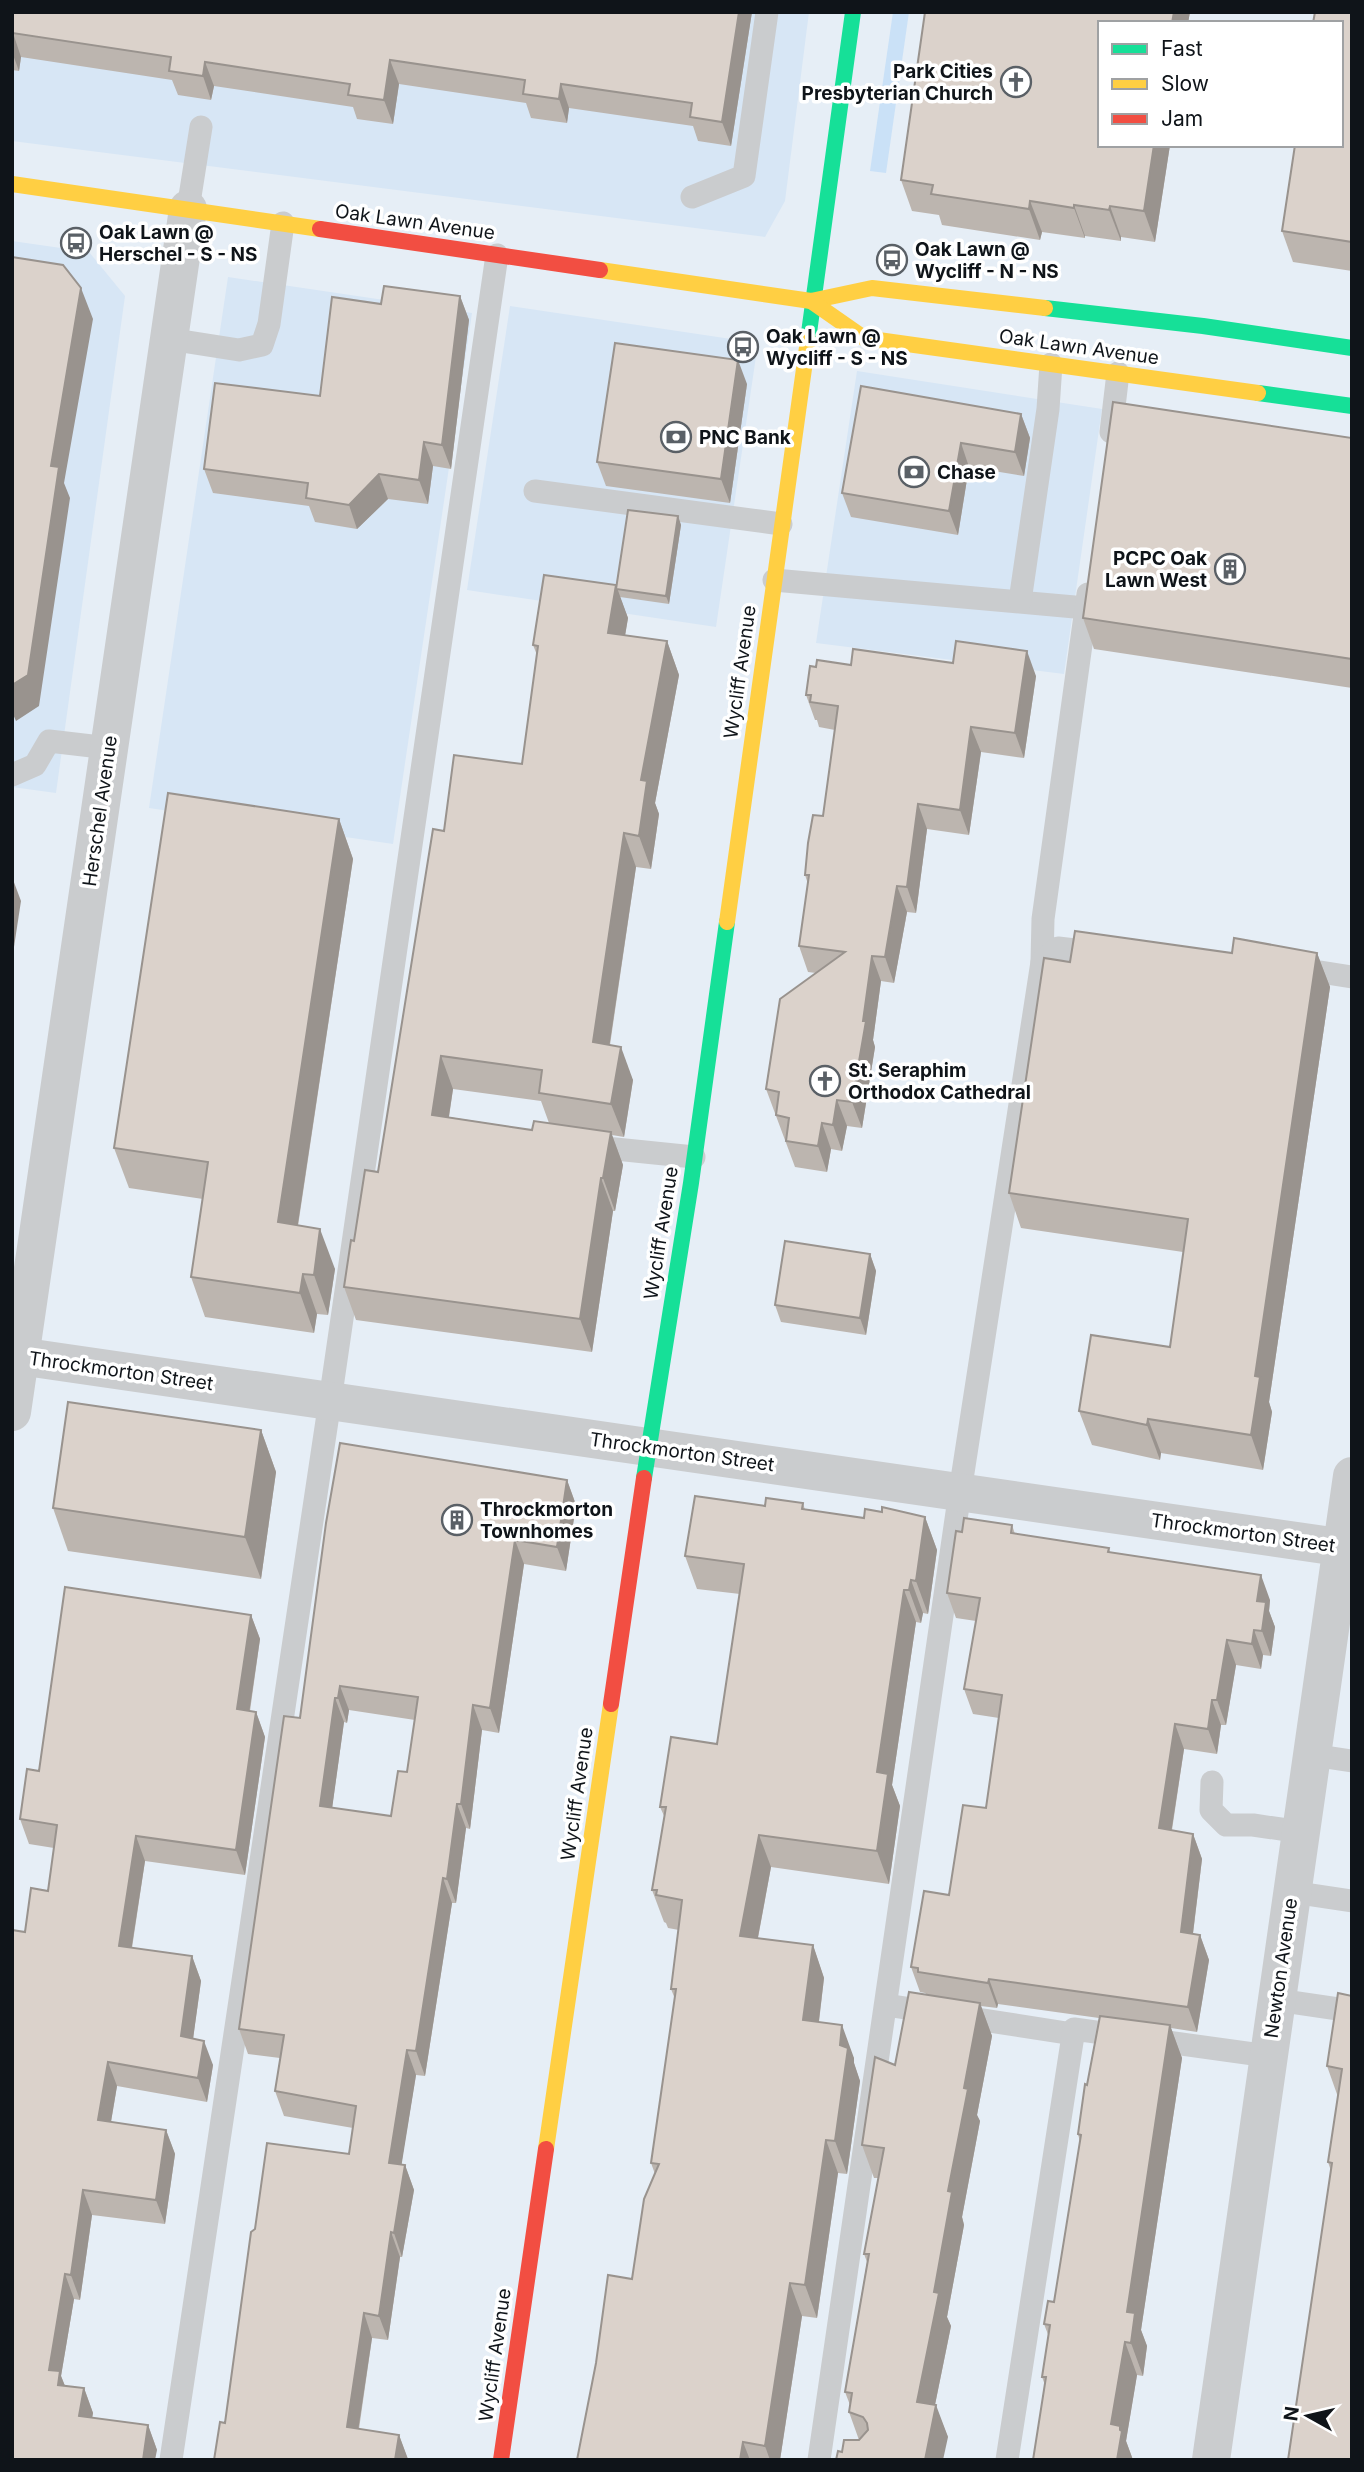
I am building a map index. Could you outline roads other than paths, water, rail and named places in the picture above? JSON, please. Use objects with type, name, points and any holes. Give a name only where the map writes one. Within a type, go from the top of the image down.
[{"type":"main road","name":"Wycliff Avenue","points":[[502,2460],[649,1447],[694,1157],[853,12]]},
{"type":"main road","name":"Oak Lawn Avenue","points":[[12,184],[811,302],[872,288],[1203,326],[1352,348]]},
{"type":"main road","name":"Oak Lawn Avenue","points":[[811,302],[864,338],[1352,406]]},
{"type":"street","name":"Herschel Avenue","points":[[12,1412],[16,1356],[188,209]]},
{"type":"street","name":"Throckmorton Street","points":[[16,1356],[1347,1549]]},
{"type":"street","name":"Newton Avenue","points":[[1210,2460],[1312,1755],[1347,1549],[1352,1476]]},
{"type":"lane","points":[[692,197],[744,176],[767,12]]},
{"type":"lane","points":[[188,209],[201,127]]},
{"type":"lane","points":[[169,339],[239,350],[262,345],[269,324],[283,223]]},
{"type":"lane","points":[[171,2460],[330,1401],[497,255]]},
{"type":"lane","points":[[1020,601],[1048,409],[1051,364]]},
{"type":"lane","points":[[1107,456],[1118,373]]},
{"type":"lane","points":[[535,491],[781,524]]},
{"type":"lane","points":[[843,2456],[820,2456],[960,1492],[1042,962],[1043,919],[1092,567]]},
{"type":"lane","points":[[774,580],[1086,608]]},
{"type":"lane","points":[[12,775],[35,765],[49,741],[109,748]]},
{"type":"lane","points":[[1042,962],[1058,947],[1123,956]]},
{"type":"lane","points":[[1272,964],[1352,977]]},
{"type":"lane","points":[[561,1142],[613,1150],[694,1157]]},
{"type":"lane","points":[[1312,1755],[1352,1761]]},
{"type":"lane","points":[[1212,1782],[1211,1810],[1226,1825],[1253,1825],[1301,1832]]},
{"type":"lane","points":[[1292,1892],[1352,1901]]},
{"type":"lane","points":[[1277,2000],[1352,2011]]},
{"type":"lane","points":[[886,2005],[1073,2034]]},
{"type":"lane","points":[[1007,2460],[1074,2029],[1268,2056]]},
{"type":"place","name":"Park Cities Presbyterian Church","points":[[1016,82]]},
{"type":"place","name":"Oak Lawn @ Herschel - S - NS","points":[[76,243]]},
{"type":"place","name":"Oak Lawn @ Wycliff - N - NS","points":[[892,260]]},
{"type":"place","name":"Oak Lawn @ Wycliff - S - NS","points":[[743,347]]},
{"type":"place","name":"PNC Bank","points":[[676,437]]},
{"type":"place","name":"Chase","points":[[914,472]]},
{"type":"place","name":"PCPC Oak Lawn West","points":[[1230,569]]},
{"type":"place","name":"St. Seraphim Orthodox Cathedral","points":[[825,1081]]},
{"type":"place","name":"Throckmorton Townhomes","points":[[457,1520]]}]
